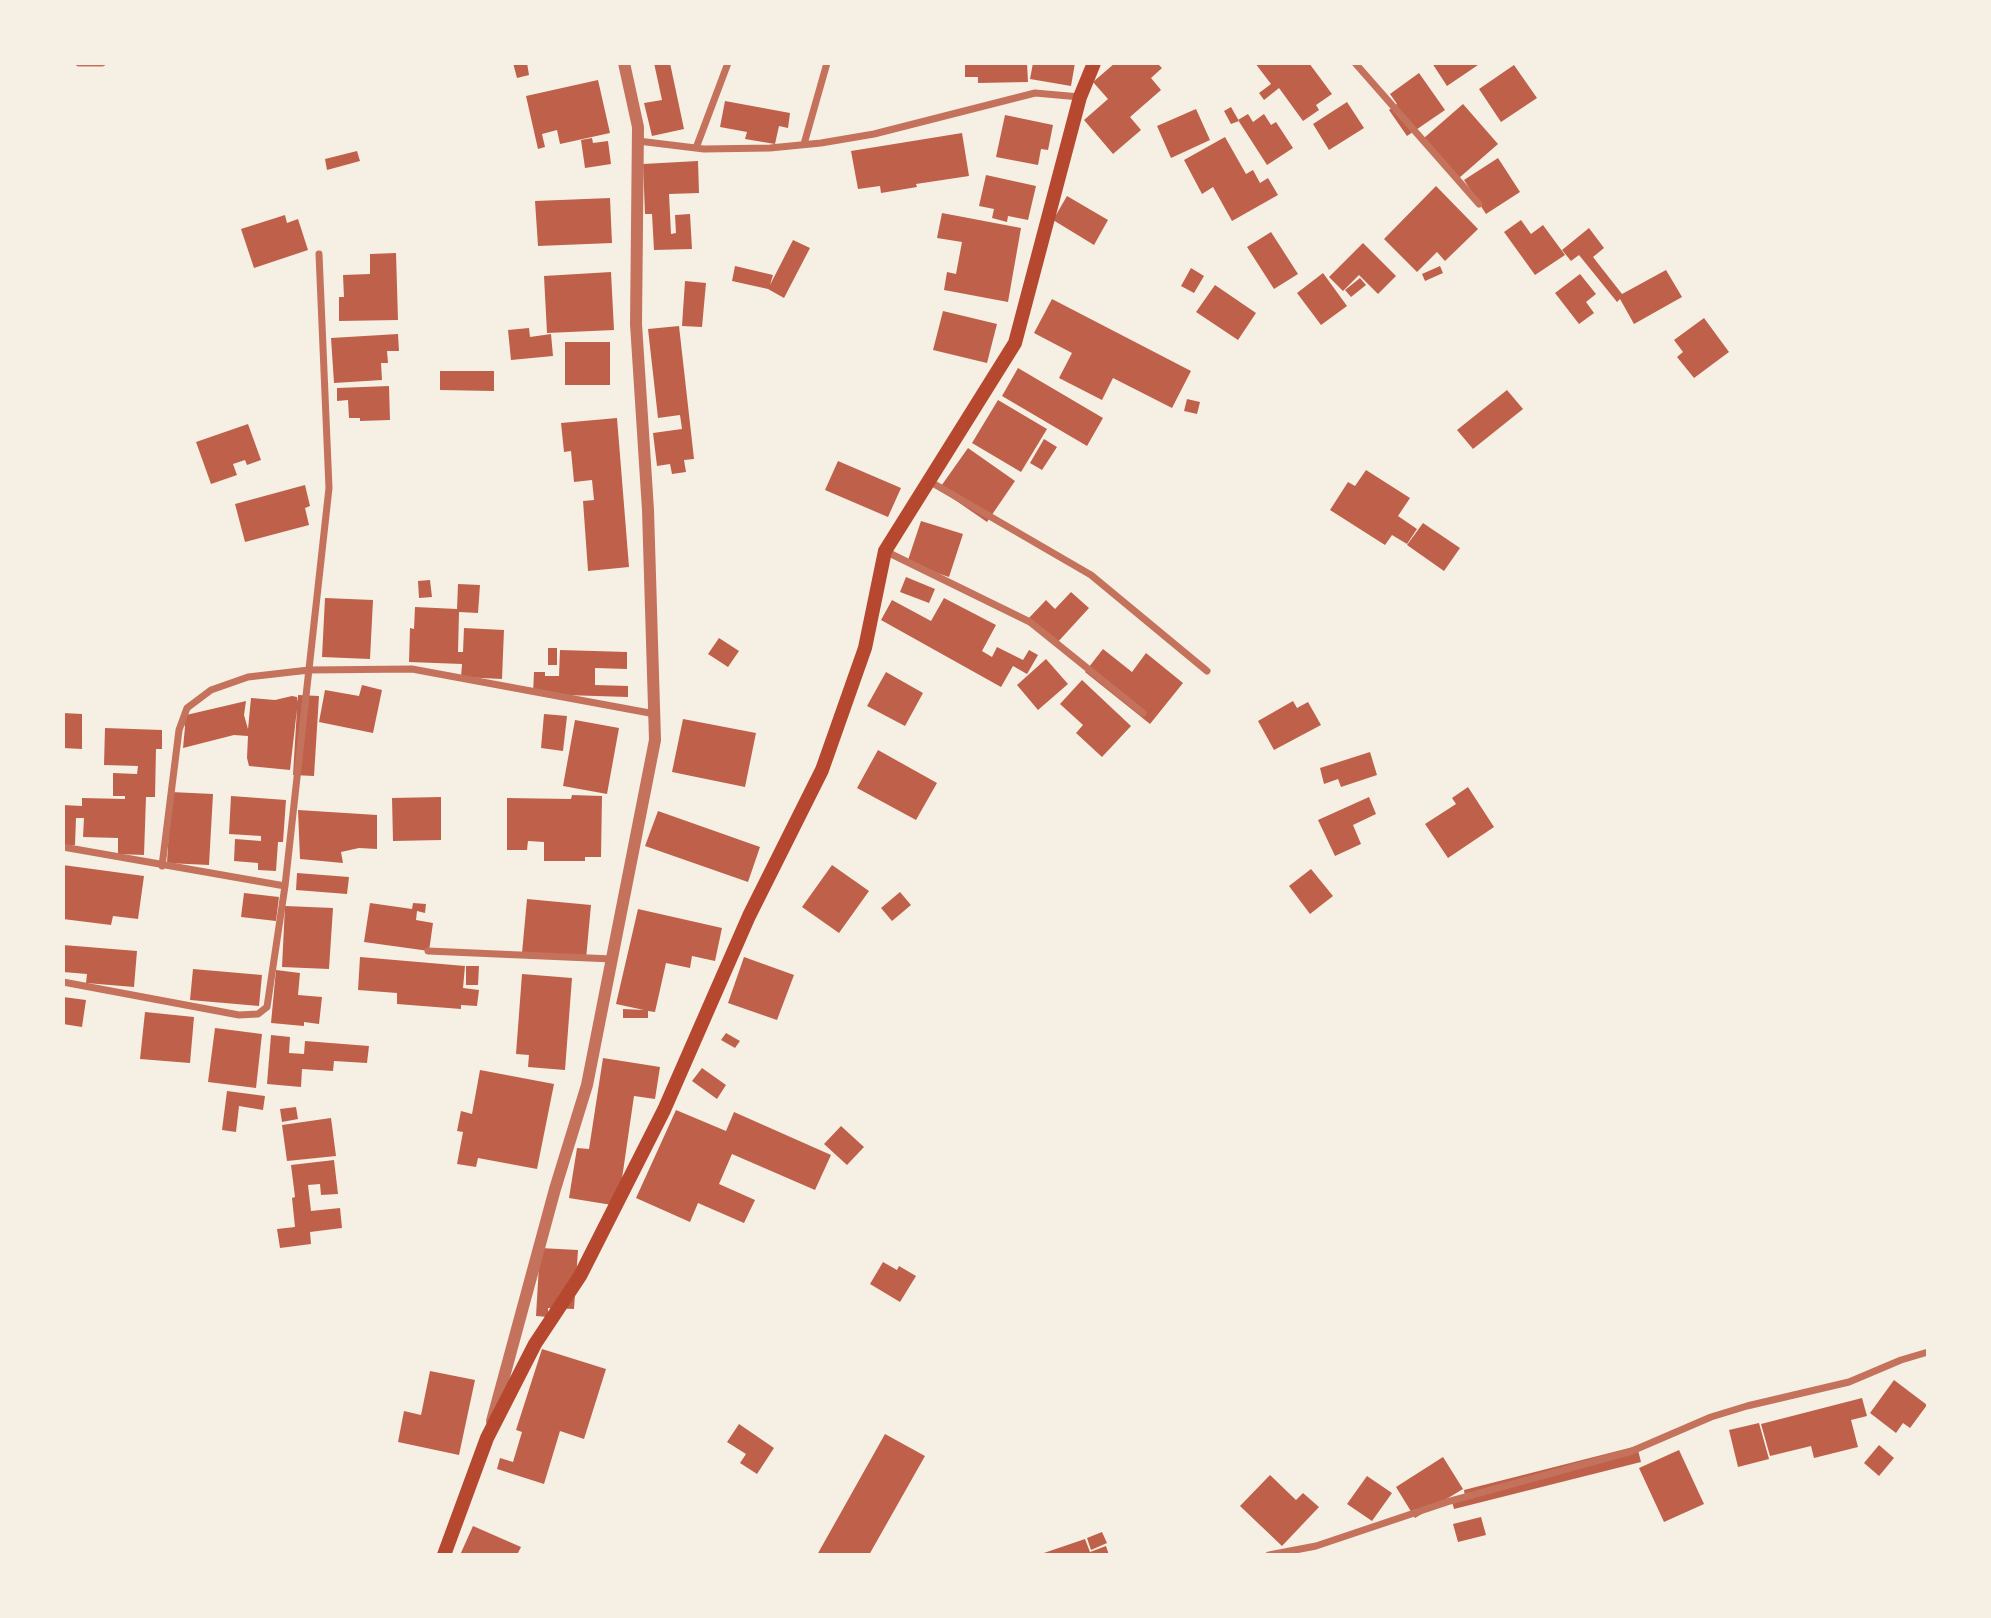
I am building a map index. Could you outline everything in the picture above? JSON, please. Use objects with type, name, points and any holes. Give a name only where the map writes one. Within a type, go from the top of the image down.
[{"type":"main road","points":[[444,1555],[487,1438],[536,1344],[580,1276],[659,1122],[749,916],[822,770],[865,648],[886,551],[1015,343],[1080,97],[1094,63]]},
{"type":"street","points":[[79,63],[102,63]]},
{"type":"street","points":[[487,1438],[555,1189],[587,1085],[655,740],[648,510],[636,324],[638,127],[624,63]]},
{"type":"street","points":[[696,148],[728,63]]},
{"type":"street","points":[[804,144],[827,63]]},
{"type":"street","points":[[1355,63],[1479,204]]},
{"type":"street","points":[[638,141],[696,148],[770,148],[874,134],[1035,93],[1080,97]]},
{"type":"street","points":[[63,982],[239,1015],[258,1014],[267,1007],[285,886],[329,488],[319,254]]},
{"type":"street","points":[[929,481],[1091,575],[1208,671]]},
{"type":"street","points":[[886,551],[1030,622],[1143,713]]},
{"type":"street","points":[[162,866],[179,730],[187,708],[211,690],[248,677],[309,670],[412,669],[655,715]]},
{"type":"street","points":[[63,848],[285,886]]},
{"type":"street","points":[[428,951],[613,959]]},
{"type":"street","points":[[1269,1555],[1316,1546],[1450,1501],[1632,1451],[1711,1417],[1849,1382],[1901,1360],[1928,1352]]},
{"type":"building","points":[[513,63],[527,63],[529,75],[517,78]]},
{"type":"building","points":[[654,63],[670,63],[684,129],[652,136],[644,103],[662,100]]},
{"type":"building","points":[[965,63],[1027,63],[1028,82],[978,83],[978,77],[965,77]]},
{"type":"building","points":[[1033,63],[1075,63],[1071,86],[1030,79]]},
{"type":"building","points":[[1115,63],[1157,63],[1162,68],[1151,78],[1161,90],[1130,117],[1141,130],[1113,154],[1084,120],[1108,99],[1093,82]]},
{"type":"building","points":[[1255,63],[1309,63],[1332,94],[1316,105],[1319,110],[1303,121],[1279,88],[1264,100],[1259,93],[1271,84]]},
{"type":"building","points":[[1432,63],[1477,63],[1478,65],[1447,86]]},
{"type":"building","points":[[1514,65],[1537,98],[1501,122],[1479,89]]},
{"type":"building","points":[[1419,73],[1445,110],[1407,136],[1389,110],[1397,104],[1390,94]]},
{"type":"building","points":[[598,80],[610,133],[560,144],[557,130],[542,134],[545,147],[538,149],[526,96]]},
{"type":"building","points":[[725,101],[790,113],[788,128],[779,126],[775,144],[745,139],[747,132],[720,127]]},
{"type":"building","points":[[1347,102],[1364,128],[1329,150],[1313,124]]},
{"type":"building","points":[[1463,104],[1498,144],[1459,178],[1424,138]]},
{"type":"building","points":[[1231,107],[1239,121],[1231,124],[1224,111]]},
{"type":"building","points":[[1196,109],[1210,140],[1171,158],[1157,126]]},
{"type":"building","points":[[1248,114],[1253,122],[1264,114],[1271,125],[1276,122],[1293,148],[1267,165],[1238,120]]},
{"type":"building","points":[[1005,115],[1053,125],[1048,150],[1041,149],[1038,165],[996,157]]},
{"type":"building","points":[[962,133],[969,176],[916,184],[917,187],[881,193],[880,186],[858,189],[851,151]]},
{"type":"building","points":[[1225,137],[1246,174],[1253,170],[1260,183],[1268,178],[1278,195],[1232,221],[1213,187],[1202,194],[1184,160]]},
{"type":"building","points":[[592,138],[593,143],[608,141],[611,164],[585,168],[581,140]]},
{"type":"building","points":[[357,151],[360,161],[327,170],[325,159]]},
{"type":"building","points":[[1498,158],[1520,192],[1486,214],[1464,180]]},
{"type":"building","points":[[698,161],[699,193],[669,194],[671,234],[676,233],[675,215],[690,214],[692,249],[654,250],[652,214],[645,214],[643,164]]},
{"type":"building","points":[[986,175],[1036,186],[1028,220],[1008,216],[1007,222],[992,218],[994,209],[979,206]]},
{"type":"building","points":[[1436,186],[1478,229],[1445,261],[1437,252],[1417,272],[1384,239]]},
{"type":"building","points":[[1067,196],[1108,220],[1094,245],[1053,220]]},
{"type":"building","points":[[610,198],[612,243],[538,246],[535,201]]},
{"type":"building","points":[[942,213],[1021,228],[1008,302],[944,290],[947,272],[956,274],[962,242],[937,238]]},
{"type":"building","points":[[285,215],[287,223],[298,219],[308,250],[254,268],[241,229]]},
{"type":"building","points":[[1521,220],[1531,234],[1543,225],[1565,255],[1535,275],[1504,232]]},
{"type":"building","points":[[1589,228],[1604,248],[1593,257],[1622,294],[1666,270],[1682,297],[1634,324],[1620,299],[1617,302],[1579,255],[1571,261],[1562,250]]},
{"type":"building","points":[[1271,232],[1298,274],[1274,289],[1247,247]]},
{"type":"building","points":[[793,240],[810,248],[784,298],[768,289],[732,281],[735,266],[773,275],[770,285]]},
{"type":"building","points":[[1363,243],[1396,276],[1378,294],[1359,275],[1343,291],[1329,277]]},
{"type":"building","points":[[396,253],[398,320],[339,321],[339,297],[344,297],[343,275],[370,274],[370,254]]},
{"type":"building","points":[[1440,266],[1443,273],[1425,281],[1422,274]]},
{"type":"building","points":[[1191,268],[1204,276],[1194,293],[1181,286]]},
{"type":"building","points":[[611,272],[614,330],[547,333],[544,276]]},
{"type":"building","points":[[1323,273],[1347,306],[1321,325],[1297,293]]},
{"type":"building","points":[[1580,274],[1596,294],[1586,302],[1594,313],[1579,324],[1555,293]]},
{"type":"building","points":[[1360,278],[1366,285],[1351,297],[1345,290]]},
{"type":"building","points":[[685,281],[706,283],[702,327],[682,326]]},
{"type":"building","points":[[1215,285],[1256,313],[1238,340],[1196,312]]},
{"type":"building","points":[[1052,299],[1191,371],[1172,408],[1113,378],[1102,400],[1059,378],[1072,353],[1034,333]]},
{"type":"building","points":[[943,311],[997,324],[987,363],[933,350]]},
{"type":"building","points":[[1704,318],[1729,352],[1694,378],[1677,357],[1683,352],[1674,340]]},
{"type":"building","points":[[679,326],[694,459],[684,460],[686,472],[672,474],[670,464],[657,466],[653,433],[682,429],[680,415],[658,418],[648,329]]},
{"type":"building","points":[[529,328],[530,337],[551,334],[553,356],[511,360],[508,330]]},
{"type":"building","points":[[398,334],[399,351],[387,351],[388,363],[381,363],[382,380],[334,383],[331,338]]},
{"type":"building","points":[[565,342],[610,342],[610,385],[565,385]]},
{"type":"building","points":[[1018,368],[1103,418],[1087,446],[1002,396]]},
{"type":"building","points":[[440,371],[494,371],[494,391],[440,390]]},
{"type":"building","points":[[389,386],[390,420],[360,421],[360,418],[349,418],[348,400],[337,401],[337,388]]},
{"type":"building","points":[[1507,390],[1523,409],[1473,449],[1457,430]]},
{"type":"building","points":[[1187,399],[1200,402],[1197,414],[1184,411]]},
{"type":"building","points":[[998,400],[1047,429],[1021,472],[972,443]]},
{"type":"building","points":[[617,418],[629,567],[588,571],[583,501],[594,500],[592,480],[574,482],[571,451],[564,452],[561,423]]},
{"type":"building","points":[[248,424],[261,460],[247,465],[245,460],[233,464],[237,475],[211,484],[196,442]]},
{"type":"building","points":[[1044,439],[1057,447],[1042,470],[1030,463]]},
{"type":"building","points":[[968,448],[1015,481],[987,522],[939,489]]},
{"type":"building","points":[[838,461],[901,488],[888,517],[825,490]]},
{"type":"building","points":[[1366,470],[1410,498],[1398,516],[1417,529],[1407,544],[1392,535],[1385,545],[1330,510],[1348,482],[1355,486]]},
{"type":"building","points":[[305,485],[310,506],[305,508],[309,525],[245,542],[235,504]]},
{"type":"building","points":[[921,521],[963,534],[949,577],[907,563]]},
{"type":"building","points":[[1423,523],[1460,548],[1444,571],[1407,545]]},
{"type":"building","points":[[906,577],[935,589],[929,603],[900,592]]},
{"type":"building","points":[[430,580],[432,597],[419,598],[418,581]]},
{"type":"building","points":[[458,584],[480,585],[478,613],[459,612],[458,652],[463,652],[464,628],[504,630],[502,679],[461,677],[462,664],[409,662],[410,628],[414,629],[415,607],[457,609]]},
{"type":"building","points":[[1071,592],[1089,608],[1056,644],[1028,619],[1046,600],[1055,609]]},
{"type":"building","points":[[325,598],[373,600],[370,659],[322,657]]},
{"type":"building","points":[[944,598],[996,625],[982,651],[992,657],[997,647],[1023,660],[1029,650],[1038,655],[1027,674],[1013,666],[1001,687],[881,620],[892,600],[931,621]]},
{"type":"building","points":[[719,638],[739,651],[728,667],[708,654]]},
{"type":"building","points":[[548,648],[557,648],[557,665],[548,665]]},
{"type":"building","points":[[1103,649],[1132,672],[1146,653],[1183,683],[1150,724],[1085,672]]},
{"type":"building","points":[[560,650],[627,652],[627,669],[595,668],[595,685],[628,686],[628,697],[533,694],[534,672],[545,672],[545,676],[559,676]]},
{"type":"building","points":[[1046,659],[1068,684],[1038,710],[1017,685]]},
{"type":"building","points":[[886,672],[923,693],[905,726],[867,706]]},
{"type":"building","points":[[1082,680],[1131,726],[1102,757],[1076,733],[1083,725],[1060,704]]},
{"type":"building","points":[[362,685],[382,690],[373,733],[319,722],[325,690],[359,696]]},
{"type":"building","points":[[298,695],[319,696],[314,776],[293,775],[297,709],[290,770],[249,766],[248,736],[234,735],[183,748],[185,727],[182,716],[246,701],[244,715],[248,729],[251,698],[275,700],[292,696],[297,697],[298,702]]},
{"type":"building","points":[[1293,701],[1297,708],[1308,702],[1321,725],[1274,750],[1258,721]]},
{"type":"building","points":[[63,713],[82,714],[82,749],[63,748]]},
{"type":"building","points":[[544,714],[567,716],[563,751],[541,748]]},
{"type":"building","points":[[683,719],[756,733],[745,787],[672,772]]},
{"type":"building","points":[[575,720],[619,728],[607,794],[563,786]]},
{"type":"building","points":[[105,728],[162,730],[162,749],[156,749],[155,797],[146,797],[144,855],[118,854],[118,838],[83,837],[84,818],[76,818],[75,845],[63,845],[63,805],[82,806],[82,798],[125,799],[125,796],[113,796],[113,773],[137,774],[138,766],[104,765]]},
{"type":"building","points":[[878,750],[937,783],[916,820],[857,788]]},
{"type":"building","points":[[1370,752],[1377,775],[1341,787],[1338,779],[1324,784],[1320,768]]},
{"type":"building","points":[[1468,787],[1494,827],[1448,858],[1425,824],[1456,804],[1452,798]]},
{"type":"building","points":[[171,792],[213,794],[209,865],[167,863]]},
{"type":"building","points":[[572,795],[602,796],[601,857],[585,857],[585,861],[544,861],[544,842],[528,841],[527,850],[507,850],[507,798],[571,799]]},
{"type":"building","points":[[231,796],[286,800],[283,842],[278,842],[276,871],[258,870],[258,863],[234,861],[235,839],[261,841],[261,836],[229,834]]},
{"type":"building","points":[[441,797],[441,840],[393,841],[392,798]]},
{"type":"building","points":[[1369,797],[1376,814],[1353,825],[1361,844],[1335,856],[1318,820]]},
{"type":"building","points":[[298,810],[377,815],[377,849],[359,848],[341,852],[343,863],[300,859]]},
{"type":"building","points":[[658,811],[760,847],[748,882],[645,846]]},
{"type":"building","points":[[63,865],[144,876],[138,919],[113,916],[111,925],[63,919]]},
{"type":"building","points":[[832,865],[869,891],[839,933],[802,907]]},
{"type":"building","points":[[1311,869],[1333,896],[1310,914],[1289,886]]},
{"type":"building","points":[[297,873],[349,877],[347,894],[296,890]]},
{"type":"building","points":[[900,892],[911,905],[892,921],[881,908]]},
{"type":"building","points":[[244,893],[279,897],[276,921],[241,917]]},
{"type":"building","points":[[527,899],[591,905],[586,959],[522,953]]},
{"type":"building","points":[[370,903],[412,909],[413,903],[426,904],[425,913],[417,911],[416,920],[433,923],[429,951],[364,942]]},
{"type":"building","points":[[285,906],[333,908],[329,969],[282,967]]},
{"type":"building","points":[[638,909],[722,928],[715,961],[692,956],[690,968],[666,963],[655,1012],[648,1011],[648,1018],[623,1018],[623,1009],[644,1010],[616,1004]]},
{"type":"building","points":[[63,945],[137,951],[134,987],[86,983],[87,974],[63,972]]},
{"type":"building","points":[[360,957],[465,966],[463,988],[479,990],[477,1006],[461,1005],[461,1009],[397,1004],[397,993],[358,990]]},
{"type":"building","points":[[744,957],[794,975],[777,1020],[728,1003]]},
{"type":"building","points":[[466,966],[479,966],[478,985],[466,985]]},
{"type":"building","points":[[193,969],[262,975],[259,1006],[190,1000]]},
{"type":"building","points":[[276,970],[300,973],[298,995],[322,997],[319,1024],[304,1022],[304,1026],[271,1023]]},
{"type":"building","points":[[522,974],[572,978],[565,1070],[528,1067],[529,1055],[516,1054]]},
{"type":"building","points":[[63,997],[86,1000],[82,1027],[63,1024]]},
{"type":"building","points":[[145,1012],[194,1017],[190,1063],[140,1059]]},
{"type":"building","points":[[215,1028],[262,1034],[256,1088],[208,1082]]},
{"type":"building","points":[[726,1033],[740,1041],[735,1048],[721,1040]]},
{"type":"building","points":[[271,1035],[290,1037],[289,1053],[304,1054],[305,1041],[369,1046],[367,1063],[334,1061],[333,1071],[302,1069],[301,1087],[267,1084]]},
{"type":"building","points":[[603,1058],[660,1067],[655,1099],[634,1096],[618,1206],[569,1198],[577,1148],[589,1149]]},
{"type":"building","points":[[702,1068],[726,1085],[717,1099],[692,1081]]},
{"type":"building","points":[[480,1070],[554,1084],[537,1169],[478,1158],[476,1167],[457,1164],[463,1132],[457,1131],[461,1111],[472,1114]]},
{"type":"building","points":[[227,1091],[265,1096],[263,1110],[239,1106],[236,1132],[222,1130]]},
{"type":"building","points":[[296,1107],[298,1119],[282,1122],[280,1109]]},
{"type":"building","points":[[676,1110],[726,1131],[734,1112],[831,1155],[815,1190],[732,1154],[719,1184],[755,1200],[744,1223],[698,1203],[690,1222],[636,1198]]},
{"type":"building","points":[[331,1118],[336,1156],[287,1161],[282,1125]]},
{"type":"building","points":[[841,1126],[864,1147],[847,1165],[824,1144]]},
{"type":"building","points":[[334,1160],[338,1194],[321,1195],[320,1184],[308,1185],[311,1211],[340,1208],[342,1228],[310,1232],[311,1244],[280,1248],[277,1229],[295,1227],[291,1165]]},
{"type":"building","points":[[540,1248],[578,1250],[574,1309],[548,1308],[548,1317],[536,1316]]},
{"type":"building","points":[[883,1262],[897,1270],[899,1266],[916,1276],[900,1302],[870,1284]]},
{"type":"building","points":[[542,1349],[606,1369],[584,1439],[560,1431],[544,1484],[497,1469],[500,1458],[513,1462],[522,1432],[516,1430]]},
{"type":"building","points":[[430,1371],[475,1380],[459,1455],[398,1442],[404,1411],[421,1415]]},
{"type":"building","points":[[1894,1380],[1927,1405],[1910,1428],[1903,1423],[1896,1433],[1870,1413]]},
{"type":"building","points":[[1862,1398],[1867,1416],[1851,1420],[1858,1447],[1814,1458],[1811,1446],[1770,1456],[1761,1424]]},
{"type":"building","points":[[1759,1423],[1769,1459],[1738,1467],[1729,1430]]},
{"type":"building","points":[[739,1424],[774,1448],[757,1474],[740,1463],[746,1454],[727,1442]]},
{"type":"building","points":[[885,1434],[925,1456],[869,1555],[817,1555]]},
{"type":"building","points":[[1879,1445],[1894,1458],[1879,1476],[1864,1463]]},
{"type":"building","points":[[1637,1446],[1641,1462],[1454,1509],[1452,1501],[1465,1497],[1464,1490]]},
{"type":"building","points":[[1679,1450],[1704,1504],[1664,1522],[1639,1468]]},
{"type":"building","points":[[1443,1457],[1463,1489],[1415,1518],[1396,1487]]},
{"type":"building","points":[[1270,1475],[1296,1500],[1303,1493],[1319,1507],[1282,1546],[1240,1506]]},
{"type":"building","points":[[1367,1476],[1392,1493],[1372,1521],[1347,1504]]},
{"type":"building","points":[[1481,1517],[1486,1535],[1458,1542],[1453,1524]]},
{"type":"building","points":[[473,1526],[521,1547],[517,1555],[460,1555]]},
{"type":"building","points":[[1102,1532],[1107,1543],[1091,1550],[1087,1538]]},
{"type":"building","points":[[1085,1539],[1090,1552],[1106,1546],[1109,1555],[1038,1555]]}]
